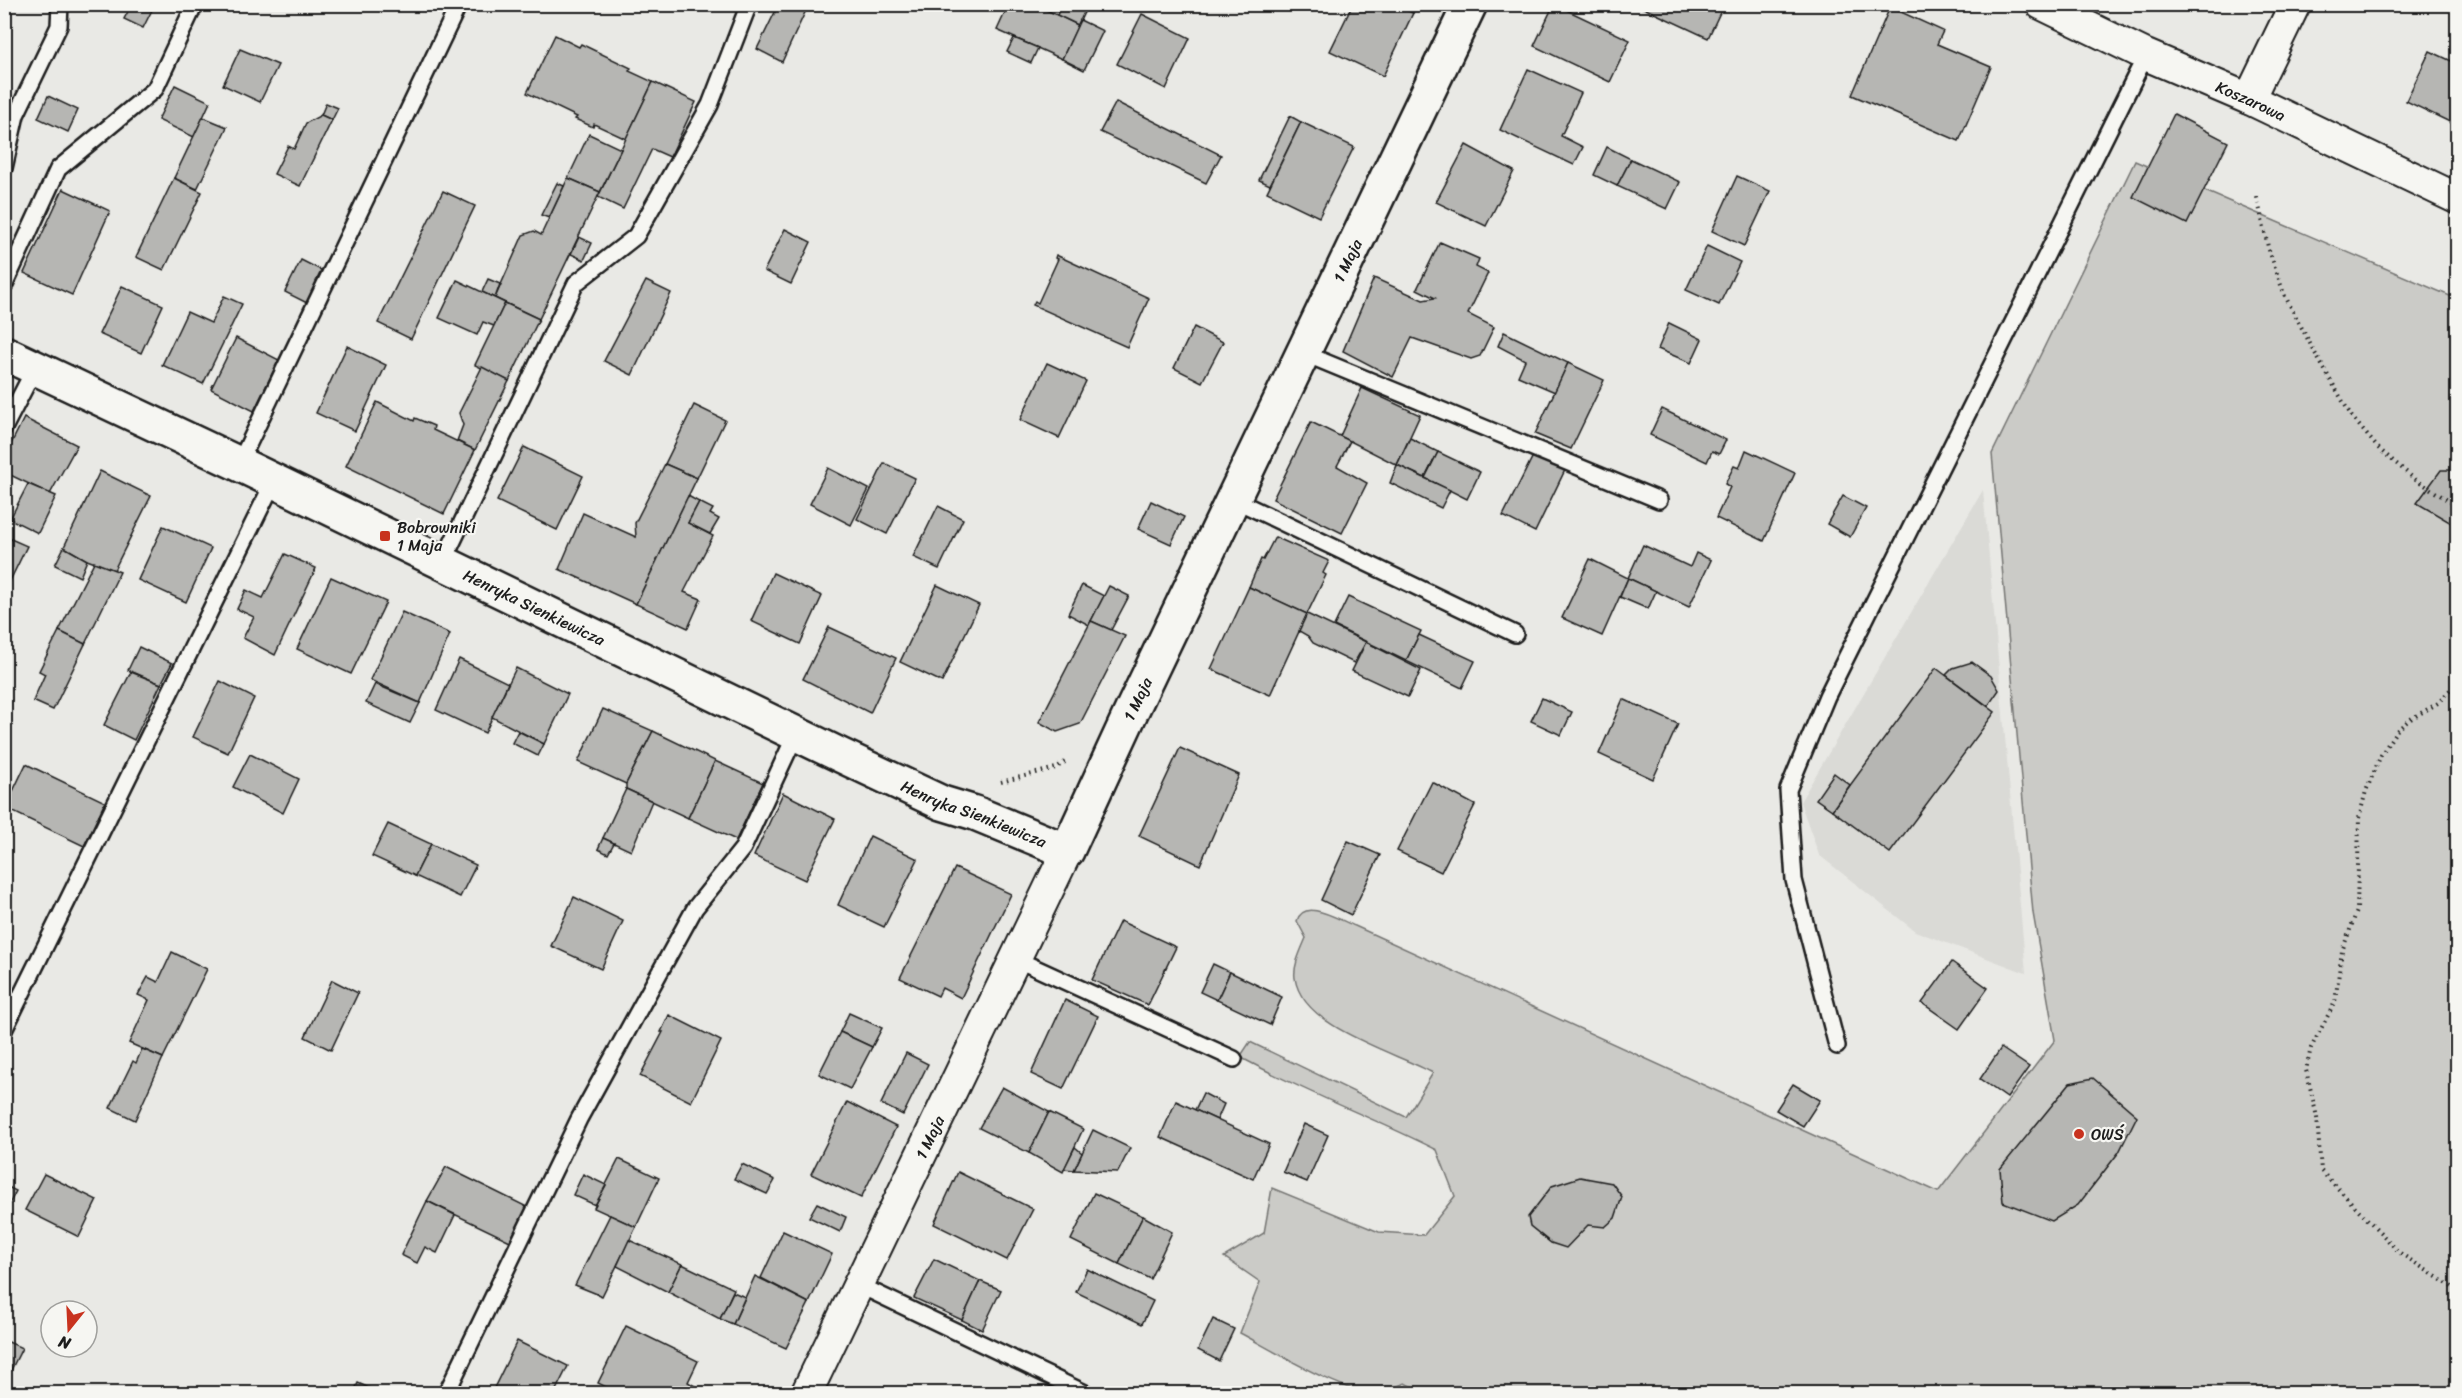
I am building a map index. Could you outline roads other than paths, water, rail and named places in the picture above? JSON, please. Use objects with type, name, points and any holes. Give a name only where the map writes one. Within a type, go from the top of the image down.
[{"type":"street","name":"1 Maja","points":[[806,1394],[1016,959],[1470,4]]},
{"type":"street","name":"Koszarowa","points":[[2042,4],[2146,55],[2249,99],[2457,199]]},
{"type":"street","points":[[2249,99],[2295,4]]},
{"type":"street","name":"Henryka Sienkiewicza","points":[[4,353],[239,464],[796,734],[942,802],[975,813],[1067,851]]},
{"type":"lane","points":[[4,168],[16,115],[59,26],[60,4]]},
{"type":"lane","points":[[4,286],[58,169],[155,89],[195,4]]},
{"type":"lane","points":[[239,464],[459,4]]},
{"type":"lane","points":[[442,564],[576,283],[636,236],[710,105],[749,4]]},
{"type":"lane","points":[[1837,1046],[1794,880],[1788,790],[1827,696],[2146,55]]},
{"type":"lane","points":[[1303,353],[1659,500]]},
{"type":"lane","points":[[4,428],[35,368]]},
{"type":"lane","points":[[4,1030],[274,481]]},
{"type":"lane","points":[[1233,499],[1515,634]]},
{"type":"lane","points":[[446,1394],[579,1119],[694,908],[743,848],[796,734]]},
{"type":"lane","points":[[1016,959],[1234,1059]]},
{"type":"lane","points":[[859,1285],[1087,1394]]},
{"type":"place","name":"Bobrowniki 1 Maja","points":[[385,536]]},
{"type":"place","name":"OWŚ","points":[[2079,1134]]}]
